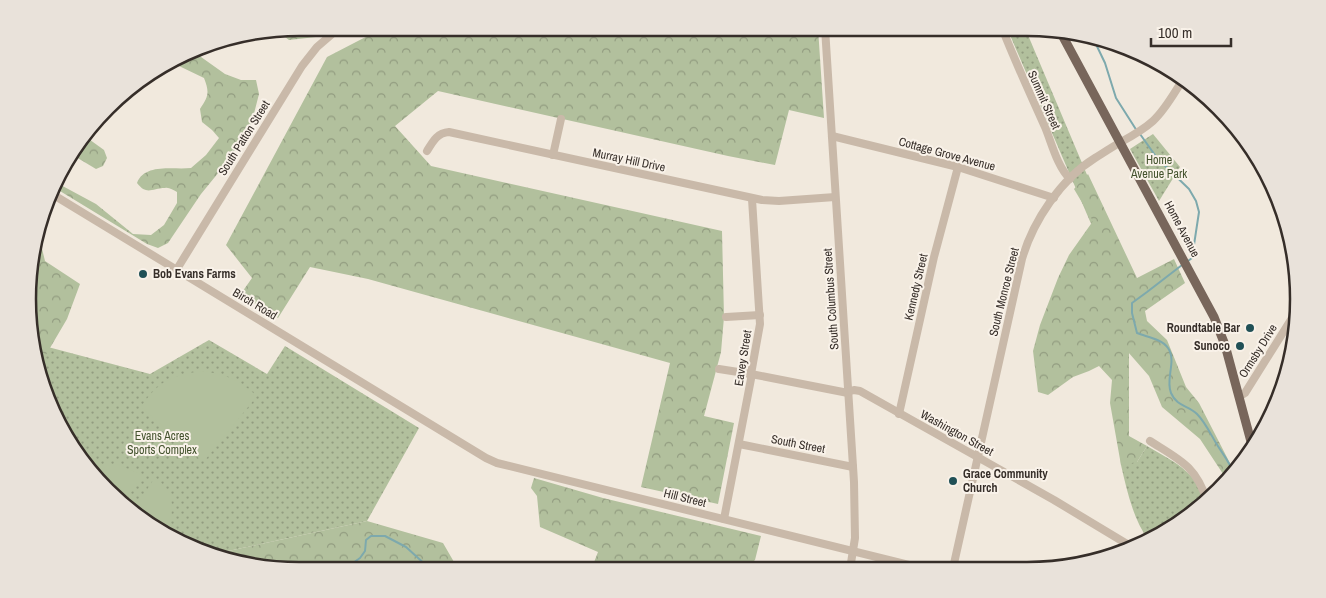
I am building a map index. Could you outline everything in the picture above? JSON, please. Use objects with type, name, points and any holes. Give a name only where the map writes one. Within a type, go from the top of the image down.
[{"type":"main road","name":"Home Avenue","points":[[1064,39],[1210,308],[1221,333],[1250,438]]},
{"type":"street","name":"South Patton Street","points":[[177,268],[302,66],[317,47],[330,36]]},
{"type":"street","name":"South Columbus Street","points":[[825,36],[853,467],[855,538],[852,562]]},
{"type":"street","name":"Summit Street","points":[[1005,36],[1058,159],[1065,174],[1070,179]]},
{"type":"street","name":"South Monroe Street","points":[[954,562],[1024,251],[1034,227],[1070,179],[1086,164],[1144,129],[1161,112],[1179,85]]},
{"type":"street","points":[[553,155],[561,119]]},
{"type":"street","name":"Murray Hill Drive","points":[[427,151],[437,136],[449,132],[752,199],[779,201],[835,197]]},
{"type":"street","name":"Cottage Grove Avenue","points":[[832,136],[958,167],[1054,198]]},
{"type":"street","name":"Kennedy Street","points":[[899,414],[934,257],[958,167]]},
{"type":"street","name":"Birch Road","points":[[57,197],[177,268],[204,287],[447,434]]},
{"type":"street","name":"Eavey Street","points":[[724,519],[759,335],[760,315],[752,199]]},
{"type":"street","points":[[726,318],[760,315]]},
{"type":"street","name":"Ormsby Drive","points":[[1239,397],[1245,393],[1289,324]]},
{"type":"street","name":"Washington Street","points":[[719,369],[848,393],[854,390],[860,391],[1125,543]]},
{"type":"street","name":"Hill Street","points":[[447,434],[486,458],[505,466],[900,562]]},
{"type":"street","points":[[1150,441],[1188,466],[1205,492]]},
{"type":"street","name":"South Street","points":[[739,444],[853,467]]},
{"type":"green space","points":[[317,36],[316,37],[289,40],[285,37]]},
{"type":"green space","points":[[368,36],[819,36],[824,118],[789,110],[775,165],[438,91],[395,126],[431,166],[722,231],[724,317],[721,352],[704,416],[734,423],[718,504],[641,487],[670,363],[368,279],[310,267],[278,318],[240,295],[252,278],[226,245],[327,57]]},
{"type":"green space","points":[[1010,36],[1028,36],[1093,189],[1129,349],[1129,440],[1137,462],[1147,446],[1175,463],[1191,476],[1197,484],[1201,496],[1173,517],[1144,534],[1128,495],[1121,465],[1098,240]]},
{"type":"green space","points":[[199,56],[225,74],[241,80],[256,80],[259,94],[251,125],[228,161],[201,194],[168,243],[158,248],[147,244],[59,191],[62,186],[96,204],[133,234],[151,235],[164,225],[177,203],[177,192],[168,188],[147,190],[137,183],[146,172],[153,170],[191,168],[206,155],[219,138],[202,122],[200,109],[206,98],[207,91],[204,78],[179,66]]},
{"type":"green space","name":"Home Avenue Park","points":[[1153,134],[1180,167],[1159,201],[1130,149]]},
{"type":"green space","points":[[90,140],[104,150],[107,158],[103,166],[96,169],[78,158]]},
{"type":"green space","points":[[1088,174],[1137,278],[1174,259],[1185,283],[1145,311],[1147,321],[1167,340],[1186,387],[1199,403],[1231,465],[1223,474],[1200,439],[1162,407],[1149,376],[1128,352],[1129,436],[1147,446],[1137,462],[1121,465],[1110,403],[1112,380],[1099,366],[1073,377],[1048,395],[1038,392],[1033,351],[1040,325],[1069,255],[1093,221],[1074,189]]},
{"type":"green space","points":[[41,246],[45,261],[80,284],[67,319],[43,359],[38,333],[36,299]]},
{"type":"green space","name":"Evans Acres Sports Complex","points":[[209,340],[267,374],[285,346],[419,428],[367,521],[226,551],[198,542],[168,527],[139,507],[113,485],[91,459],[71,430],[56,400],[42,355],[48,347],[150,374]]},
{"type":"green space","points":[[202,371],[232,379],[244,385],[257,396],[205,460],[201,460],[141,407],[160,385],[174,377]]},
{"type":"green space","points":[[117,464],[142,475],[127,498],[96,466]]},
{"type":"green space","points":[[155,477],[166,488],[171,500],[172,506],[168,527],[153,517],[137,505]]},
{"type":"green space","points":[[534,478],[603,498],[761,536],[755,560],[753,562],[594,562],[598,552],[540,527],[537,496],[531,488]]},
{"type":"green space","points":[[367,521],[443,543],[454,562],[299,562],[265,560],[226,551]]},
{"type":"waterway","points":[[1097,46],[1105,63],[1116,98],[1137,131]]},
{"type":"waterway","points":[[1140,134],[1157,158],[1189,189],[1196,201],[1199,212],[1192,258],[1188,261]]},
{"type":"waterway","points":[[1182,265],[1132,303],[1132,313],[1137,333],[1158,340],[1168,348],[1171,359],[1169,382],[1173,398],[1200,417],[1230,466]]},
{"type":"waterway","points":[[354,562],[365,551],[366,540],[371,536],[385,536],[406,547],[422,562]]},
{"type":"place","name":"Bob Evans Farms","points":[[143,274]]},
{"type":"place","name":"Roundtable Bar","points":[[1250,328]]},
{"type":"place","name":"Sunoco","points":[[1240,346]]},
{"type":"place","name":"Grace Community Church","points":[[953,481]]}]
